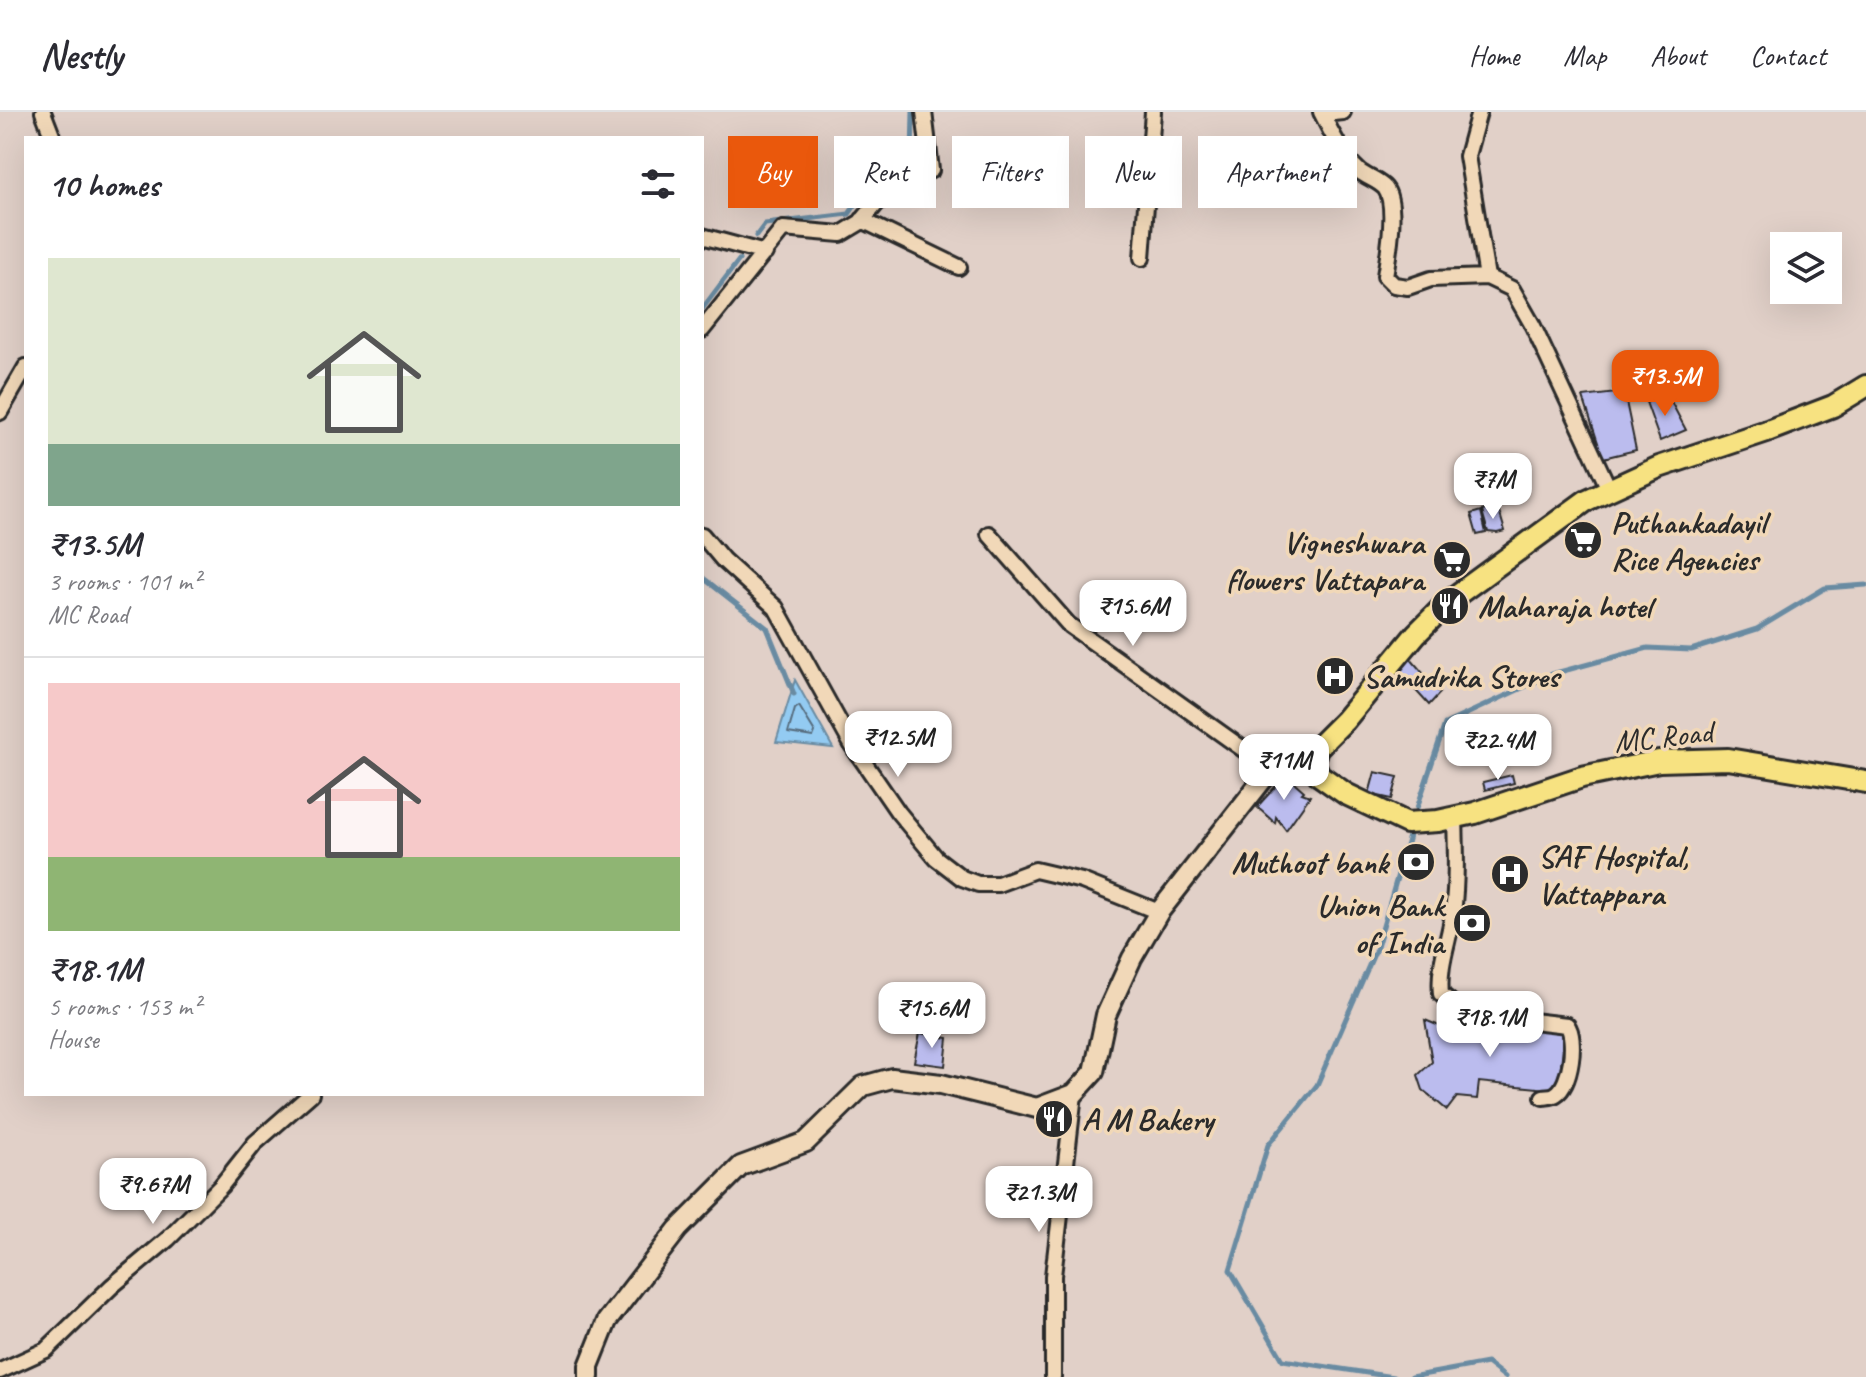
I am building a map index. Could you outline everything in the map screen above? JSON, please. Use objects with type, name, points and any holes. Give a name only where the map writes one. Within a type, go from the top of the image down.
[{"type":"main road","points":[[592,1373],[607,1321],[678,1229],[741,1166],[806,1142],[863,1086],[892,1078],[941,1084],[1037,1108],[1074,1094],[1094,1072],[1106,1015],[1132,958],[1159,912],[1271,769],[1315,755],[1317,748],[1345,720],[1416,634],[1450,600],[1587,500],[1659,467],[1833,406],[1866,386]]},
{"type":"main road","name":"MC Road","points":[[1315,755],[1313,761],[1319,775],[1407,823],[1475,813],[1582,777],[1659,761],[1728,759],[1866,782]]},
{"type":"street","points":[[43,112],[52,136]]},
{"type":"street","points":[[704,328],[786,228],[841,234],[862,220],[887,191],[931,170],[924,112]]},
{"type":"street","points":[[1142,258],[1153,112]]},
{"type":"street","points":[[1343,112],[1322,113],[1343,153],[1360,172],[1386,188],[1391,204],[1385,276],[1394,285],[1408,287],[1431,279],[1487,277],[1512,289],[1533,326],[1609,489]]},
{"type":"street","points":[[1479,112],[1467,156],[1487,277]]},
{"type":"street","points":[[862,220],[959,267]]},
{"type":"street","points":[[704,237],[765,253]]},
{"type":"street","points":[[0,412],[24,370]]},
{"type":"street","points":[[989,534],[1069,625],[1271,769]]},
{"type":"street","points":[[704,537],[723,560],[776,608],[852,745],[898,812],[936,858],[962,878],[978,884],[998,884],[1035,870],[1082,881],[1159,912]]},
{"type":"street","points":[[1455,817],[1453,915],[1439,976],[1441,994],[1460,1010],[1472,1014],[1567,1025],[1572,1032],[1573,1043],[1566,1083],[1557,1094],[1543,1097]]},
{"type":"street","points":[[1053,1377],[1053,1276],[1074,1094]]},
{"type":"street","points":[[0,1371],[46,1350],[112,1286],[168,1239],[221,1186],[255,1143],[309,1096]]},
{"type":"water","points":[[795,680],[833,748],[776,742]]},
{"type":"building","points":[[1624,392],[1636,450],[1603,458],[1583,397]]},
{"type":"building","points":[[1668,396],[1686,430],[1660,441],[1646,402]]},
{"type":"building","points":[[1495,507],[1505,531],[1497,533],[1488,532],[1482,511]]},
{"type":"building","points":[[1481,511],[1486,533],[1477,535],[1471,514]]},
{"type":"building","points":[[1410,658],[1440,693],[1429,705],[1398,671]]},
{"type":"building","points":[[1375,772],[1398,777],[1392,799],[1369,794]]},
{"type":"building","points":[[1286,775],[1304,791],[1302,793],[1310,796],[1286,830],[1276,817],[1275,823],[1257,807]]},
{"type":"building","points":[[1512,775],[1514,783],[1485,790],[1483,782]]},
{"type":"building","points":[[1425,1020],[1461,1035],[1462,1021],[1565,1031],[1558,1090],[1479,1082],[1477,1099],[1457,1097],[1447,1110],[1423,1090],[1418,1075],[1432,1062]]},
{"type":"building","points":[[920,1033],[948,1038],[945,1066],[914,1062]]},
{"type":"waterway","points":[[756,236],[765,224],[849,214],[879,172],[912,156],[913,112]]},
{"type":"waterway","points":[[704,306],[739,260]]},
{"type":"waterway","points":[[704,579],[767,628],[794,694]]},
{"type":"waterway","points":[[1417,808],[1445,724],[1552,674],[1648,648],[1691,650],[1757,629],[1825,588],[1866,585]]},
{"type":"waterway","points":[[1393,1377],[1283,1360],[1230,1270],[1268,1145],[1317,1085],[1377,947],[1409,836]]},
{"type":"waterway","points":[[1411,1377],[1487,1363],[1505,1377]]},
{"type":"place","name":"Puthankadayil Rice Agencies","points":[[1583,540]]},
{"type":"place","name":"Vigneshwara flowers Vattapara","points":[[1452,560]]},
{"type":"place","name":"Maharaja hotel","points":[[1450,606]]},
{"type":"place","name":"Samudrika Stores","points":[[1335,676]]},
{"type":"place","name":"Muthoot bank","points":[[1416,862]]},
{"type":"place","name":"SAF Hospital, Vattappara","points":[[1510,874]]},
{"type":"place","name":"Union Bank of India","points":[[1472,923]]},
{"type":"place","name":"A M Bakery","points":[[1054,1119]]}]
